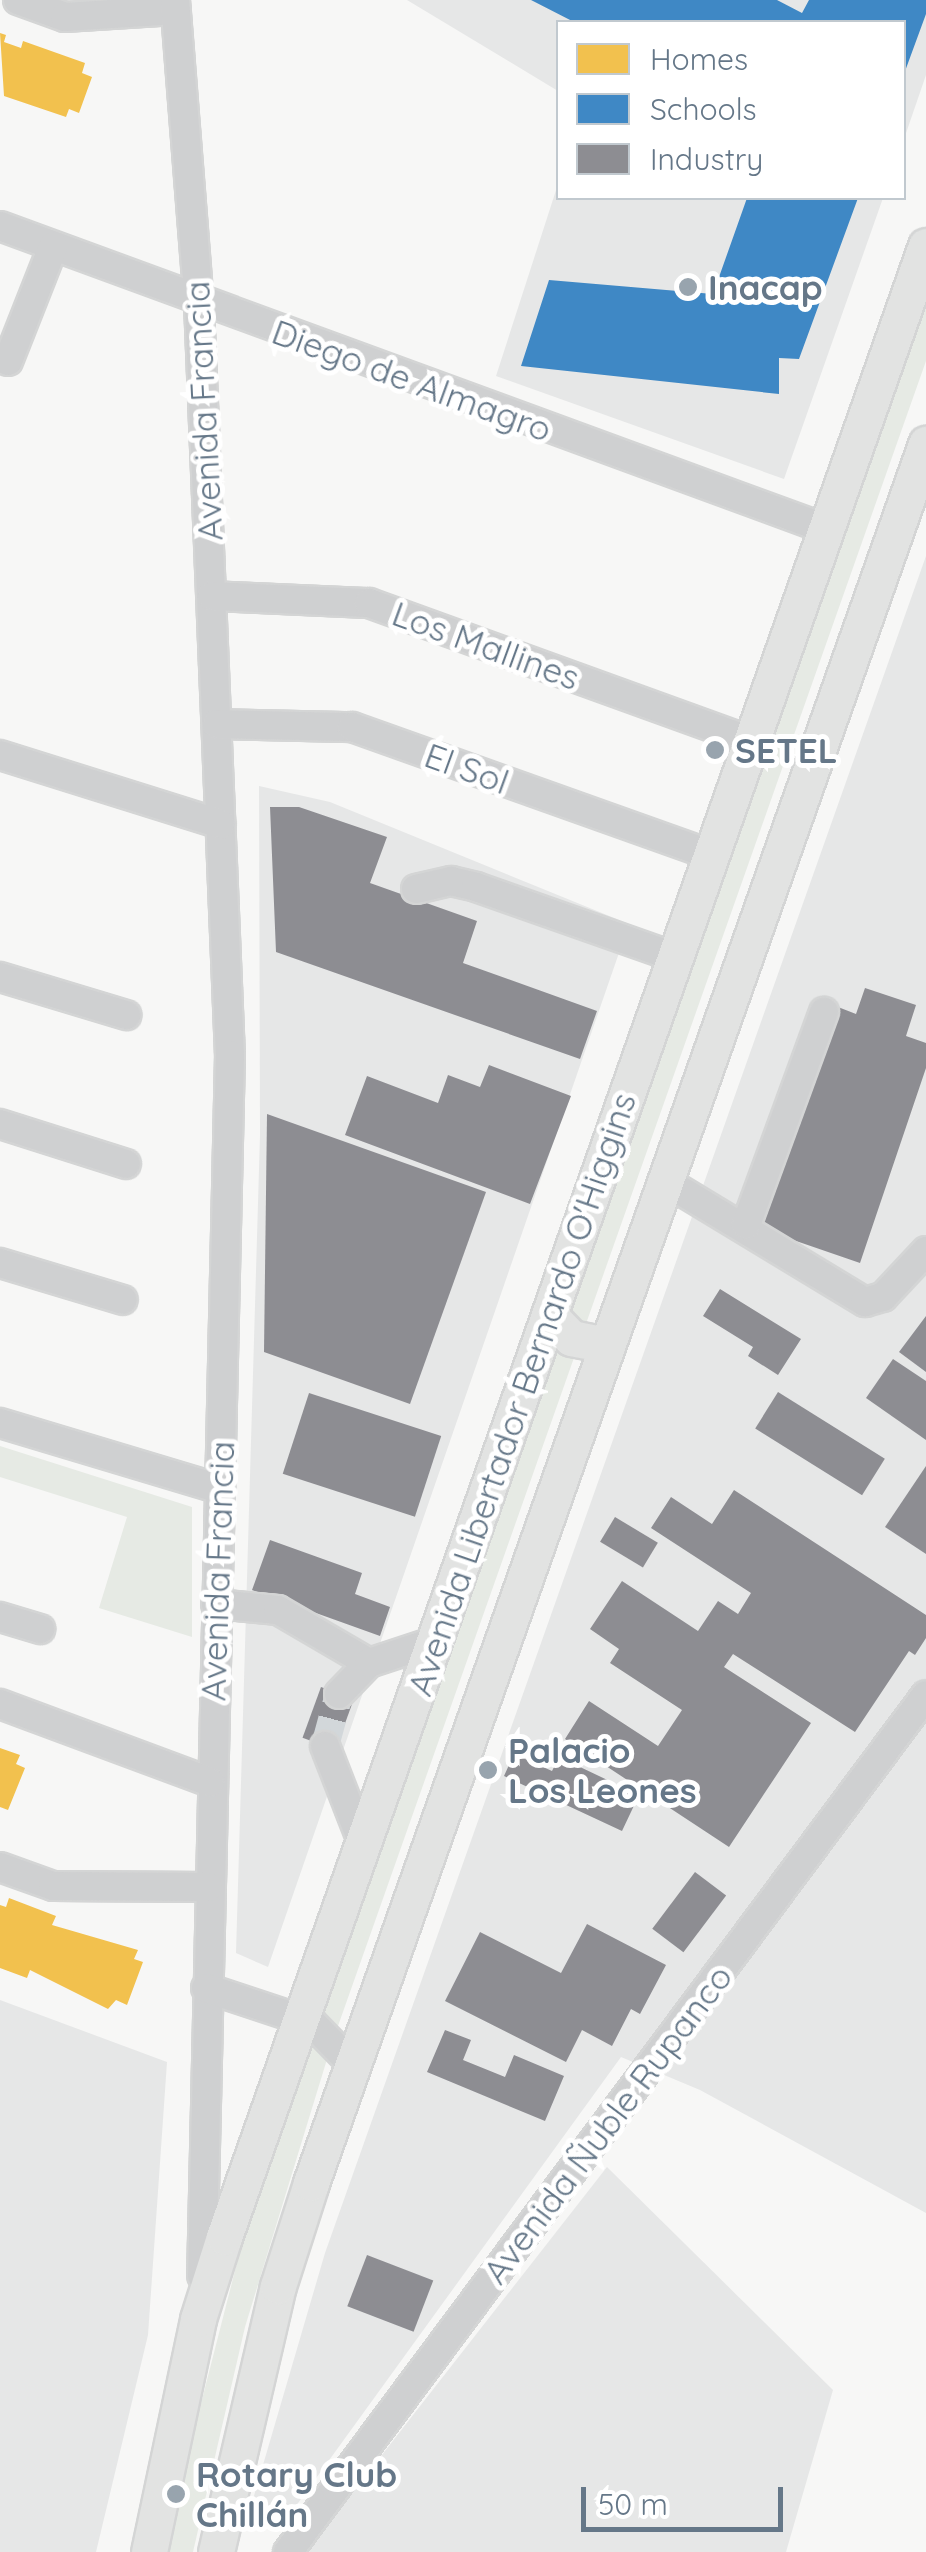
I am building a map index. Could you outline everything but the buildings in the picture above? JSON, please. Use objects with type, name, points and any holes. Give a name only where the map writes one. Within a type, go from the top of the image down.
[{"type":"main road","name":"Avenida Libertador Bernardo O'Higgins","points":[[148,2552],[198,2319],[362,1841],[926,246]]},
{"type":"main road","name":"Avenida Libertador Bernardo O'Higgins","points":[[216,2552],[278,2286],[352,2064],[926,444]]},
{"type":"main road","points":[[548,1315],[571,1338],[607,1346]]},
{"type":"street","points":[[18,0],[65,17],[175,5]]},
{"type":"street","name":"Avenida Francia","points":[[175,5],[198,304],[212,596],[230,1159],[198,2319]]},
{"type":"street","name":"Diego de Almagro","points":[[0,226],[198,304],[826,528]]},
{"type":"street","points":[[8,361],[53,247]]},
{"type":"street","name":"Los Mallines","points":[[212,596],[369,603],[751,740]]},
{"type":"street","name":"El Sol","points":[[216,724],[352,727],[711,855]]},
{"type":"street","points":[[0,755],[220,824]]},
{"type":"street","points":[[416,889],[451,881],[476,887],[674,957]]},
{"type":"street","points":[[0,977],[126,1015]]},
{"type":"street","points":[[746,1225],[824,1012]]},
{"type":"street","points":[[0,1124],[126,1164]]},
{"type":"street","points":[[665,1181],[746,1225],[844,1295],[866,1302],[883,1297],[926,1251]]},
{"type":"street","points":[[0,1264],[123,1300]]},
{"type":"street","points":[[0,1423],[220,1489]]},
{"type":"street","points":[[216,1604],[278,1610],[369,1663]]},
{"type":"street","points":[[0,1617],[40,1630]]},
{"type":"street","points":[[339,1694],[369,1663],[433,1642]]},
{"type":"street","name":"Avenida Ñuble Rupanco","points":[[288,2552],[926,1696]]},
{"type":"street","points":[[0,1704],[210,1782]]},
{"type":"street","points":[[325,1746],[362,1841]]},
{"type":"street","points":[[0,1866],[53,1886],[208,1887]]},
{"type":"street","points":[[206,1988],[300,2018],[332,2037],[352,2064]]},
{"type":"shaded area","points":[[407,0],[926,0],[926,75],[906,133],[906,20],[556,20],[556,90]]},
{"type":"shaded area","name":"Inacap","points":[[556,190],[556,200],[882,200],[784,479],[496,376]]},
{"type":"shaded area","points":[[926,280],[926,361],[332,2043],[245,2327],[193,2552],[163,2552],[251,2208]]},
{"type":"shaded area","points":[[926,556],[926,2213],[700,2090],[621,2057],[280,2528],[251,2506],[325,2253]]},
{"type":"shaded area","points":[[259,786],[330,802],[629,924],[268,1967],[236,1953],[260,1135]]},
{"type":"shaded area","points":[[0,1446],[192,1507],[192,1637],[99,1608],[127,1517],[0,1477]]},
{"type":"shaded area","points":[[0,2000],[167,2062],[148,2335],[96,2552],[0,2552]]},
{"type":"shaded area","points":[[607,2167],[833,2390],[786,2552],[306,2552]]},
{"type":"tunnel","points":[[325,1746],[339,1694]]},
{"type":"place","name":"Inacap","points":[[688,287]]},
{"type":"place","name":"SETEL","points":[[715,750]]},
{"type":"place","name":"Palacio Los Leones","points":[[488,1770]]},
{"type":"place","name":"Rotary Club Chillán","points":[[176,2494]]}]
